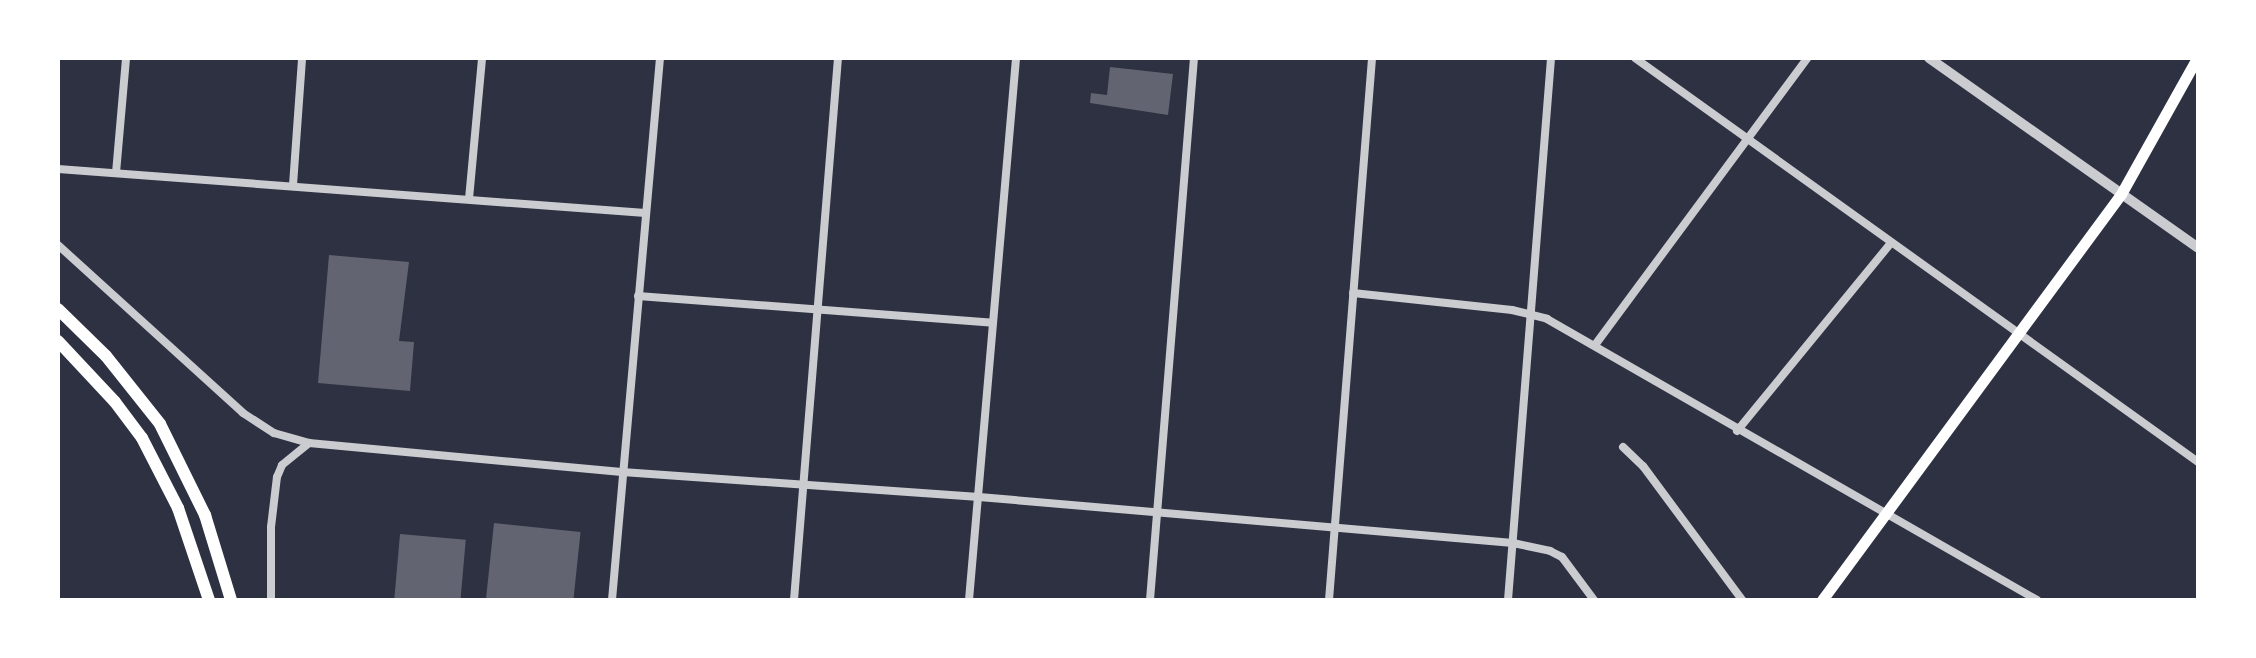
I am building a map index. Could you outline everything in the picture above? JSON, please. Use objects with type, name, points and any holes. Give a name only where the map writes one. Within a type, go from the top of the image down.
[{"type":"main road","points":[[1822,600],[2121,194],[2197,58]]},
{"type":"main road","points":[[58,309],[106,356],[160,424],[205,515],[231,600]]},
{"type":"main road","points":[[58,341],[115,402],[142,438],[178,508],[209,600]]},
{"type":"street","points":[[116,173],[126,58]]},
{"type":"street","points":[[293,185],[302,58]]},
{"type":"street","points":[[469,199],[482,58]]},
{"type":"street","points":[[612,600],[660,58]]},
{"type":"street","points":[[794,600],[838,58]]},
{"type":"street","points":[[969,600],[1016,58]]},
{"type":"street","points":[[1150,600],[1194,58]]},
{"type":"street","points":[[1329,600],[1372,58]]},
{"type":"street","points":[[1508,600],[1551,58]]},
{"type":"street","points":[[1635,58],[2198,462]]},
{"type":"street","points":[[1595,345],[1807,58]]},
{"type":"street","points":[[1929,58],[2198,248]]},
{"type":"street","points":[[58,169],[645,213]]},
{"type":"street","points":[[1737,431],[1891,243]]},
{"type":"street","points":[[58,245],[243,413],[274,433],[309,443],[622,472],[979,497],[1513,543],[1550,551],[1562,557],[1594,600]]},
{"type":"street","points":[[1353,293],[1530,314],[1595,345],[1737,431],[2037,600]]},
{"type":"street","points":[[638,296],[993,323]]},
{"type":"street","points":[[271,600],[271,527],[277,477],[282,465],[309,443]]},
{"type":"street","points":[[1623,447],[1643,466],[1742,600]]},
{"type":"building","points":[[1110,67],[1173,74],[1168,115],[1090,103],[1091,93],[1107,95]]},
{"type":"building","points":[[329,255],[409,262],[399,341],[414,342],[410,391],[318,383]]},
{"type":"building","points":[[494,523],[581,532],[573,600],[486,600]]},
{"type":"building","points":[[400,534],[466,540],[460,600],[394,600]]}]
